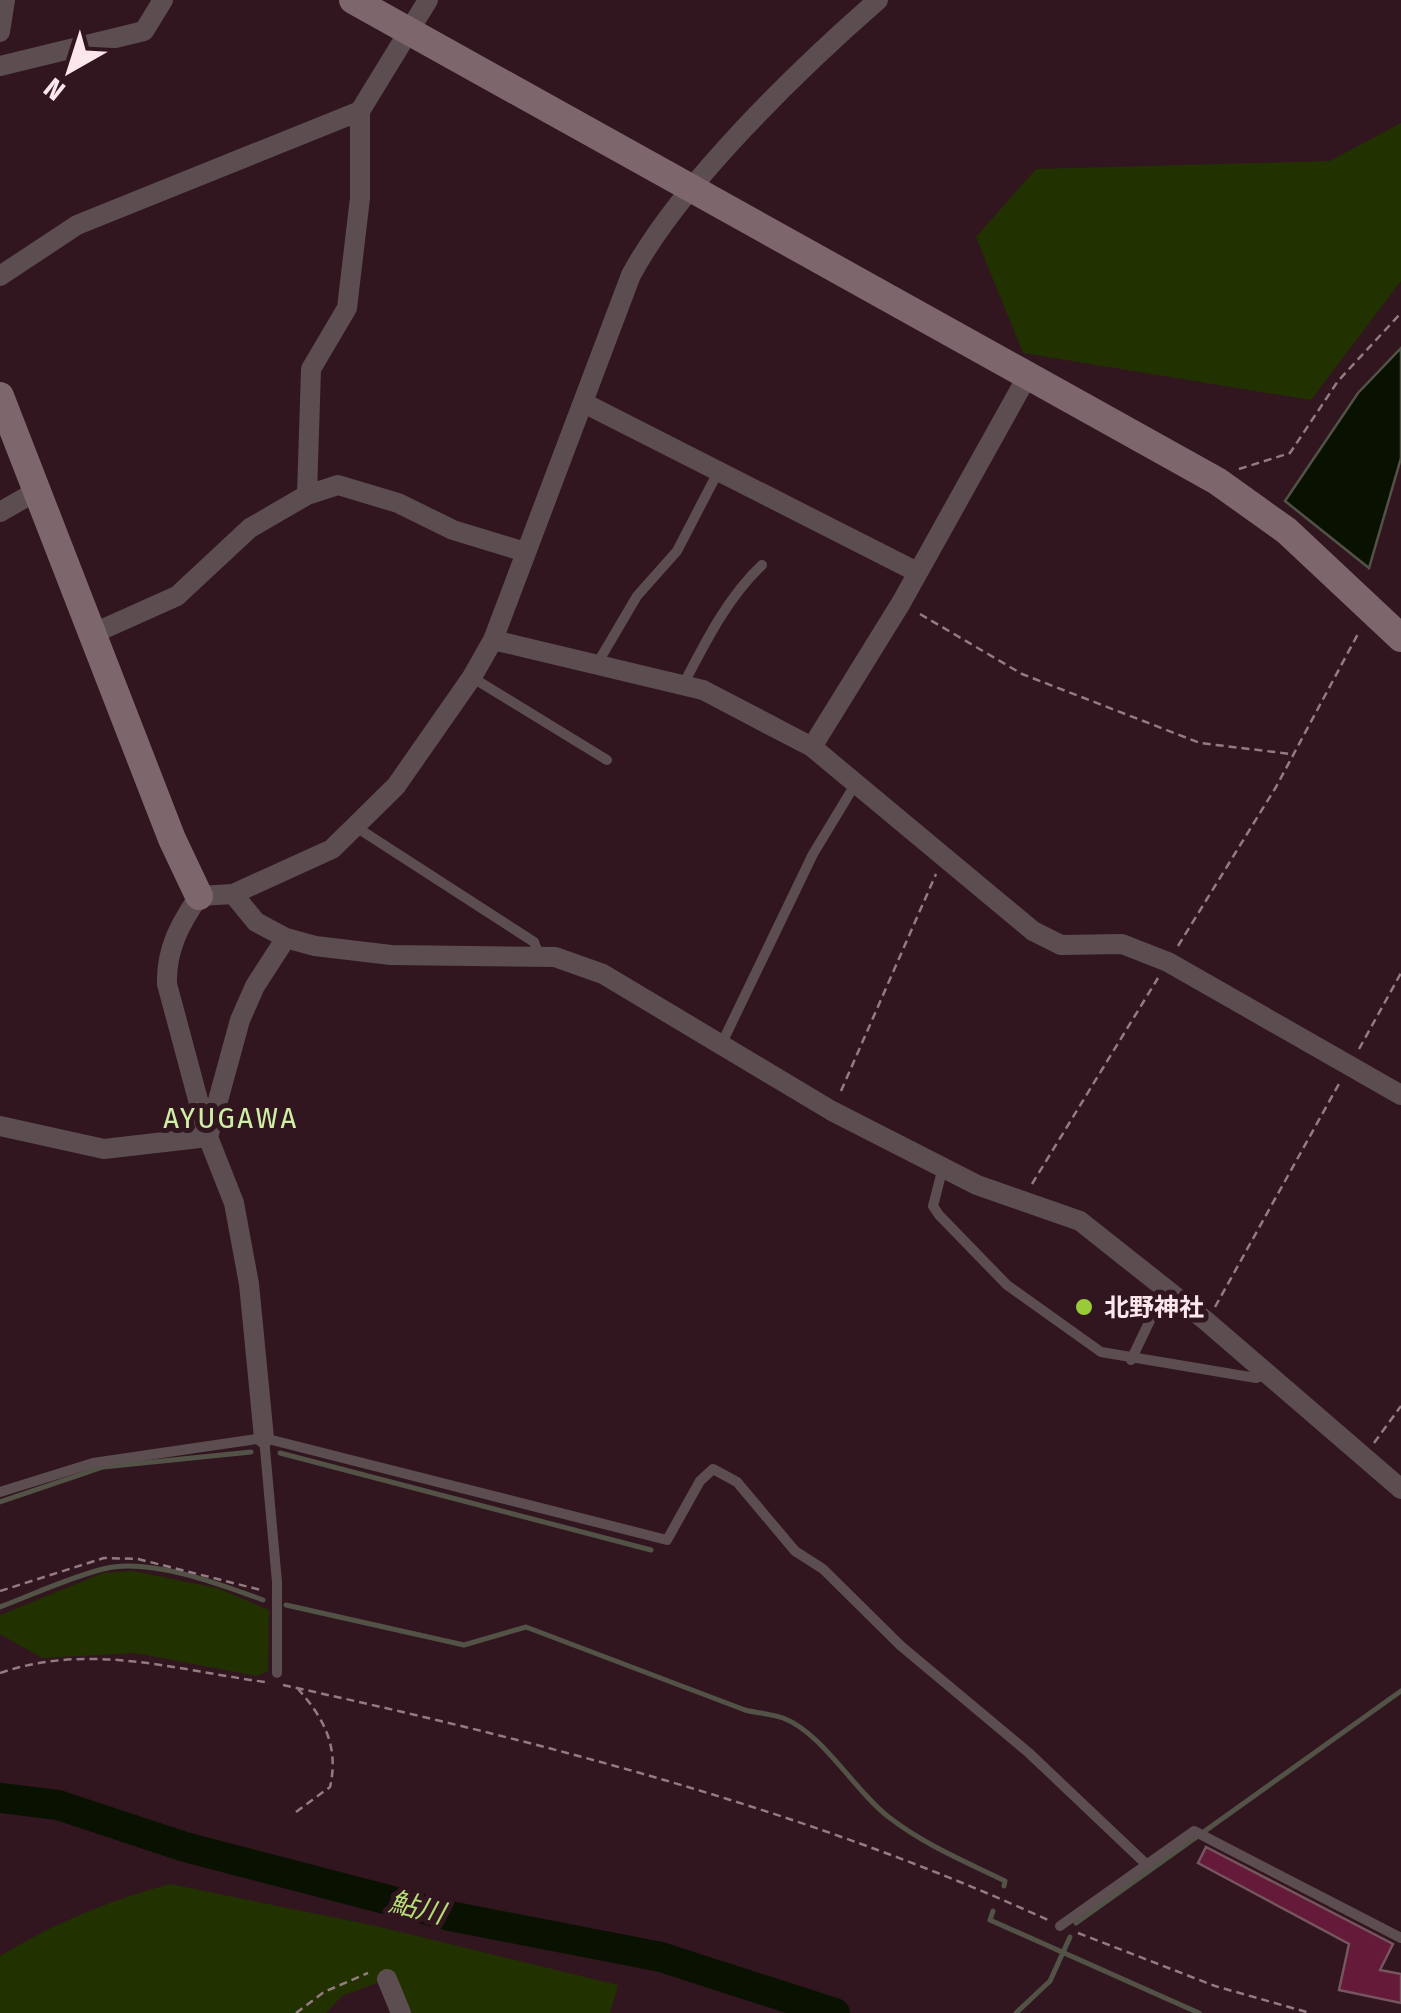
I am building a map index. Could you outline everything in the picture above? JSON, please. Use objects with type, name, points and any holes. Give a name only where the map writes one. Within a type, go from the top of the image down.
[{"type":"street","points":[[0,32],[5,0]]},
{"type":"street","points":[[0,66],[144,31],[162,0]]},
{"type":"street","points":[[353,0],[1216,481],[1287,532],[1401,638]]},
{"type":"street","points":[[307,495],[311,369],[348,308],[360,198],[360,111],[428,0]]},
{"type":"street","points":[[199,896],[233,894],[332,849],[396,786],[493,640],[646,246],[692,189],[878,0]]},
{"type":"street","points":[[0,276],[77,226],[360,111]]},
{"type":"street","points":[[812,747],[901,602],[1028,375]]},
{"type":"street","points":[[0,396],[199,896]]},
{"type":"street","points":[[584,402],[720,468],[917,572]]},
{"type":"street","points":[[92,634],[177,596],[250,528],[307,495],[338,485],[398,503],[454,530],[525,552]]},
{"type":"street","points":[[0,512],[35,492]]},
{"type":"street","points":[[493,640],[703,690],[812,747],[1033,931],[1061,945],[1122,944],[1168,962],[1401,1095]]},
{"type":"street","points":[[233,894],[256,922],[286,938],[391,955],[539,955],[570,961],[602,974],[832,1111],[976,1185],[1080,1221],[1206,1320],[1401,1488]]},
{"type":"street","points":[[199,896],[178,926],[166,964],[167,984],[208,1137],[234,1203],[250,1284],[264,1438]]},
{"type":"street","points":[[208,1137],[240,1020],[255,986],[286,938]]},
{"type":"street","points":[[0,1126],[104,1148],[208,1137]]},
{"type":"street","points":[[388,1978],[401,2013]]},
{"type":"lane","points":[[597,665],[637,596],[677,550],[720,468]]},
{"type":"lane","points":[[683,685],[722,615],[762,565]]},
{"type":"lane","points":[[472,677],[607,760]]},
{"type":"lane","points":[[720,1046],[813,854],[856,783]]},
{"type":"lane","points":[[356,827],[534,942],[539,955]]},
{"type":"lane","points":[[943,1167],[932,1206],[994,1271],[1060,1326],[1101,1352],[1130,1360],[1256,1378],[1267,1373]]},
{"type":"lane","points":[[1130,1360],[1166,1288]]},
{"type":"lane","points":[[264,1438],[277,1594],[276,1673]]},
{"type":"lane","points":[[0,1492],[93,1463],[264,1438],[667,1540],[706,1473],[713,1470],[750,1494],[795,1551],[823,1569],[901,1646],[1029,1753],[1145,1863]]},
{"type":"lane","points":[[1060,1926],[1188,1832],[1203,1834],[1401,1938]]},
{"type":"path","points":[[1216,481],[1230,472],[1290,453],[1338,381],[1401,313]]},
{"type":"path","points":[[901,602],[1022,674],[1182,736],[1237,750],[1273,749],[1294,755]]},
{"type":"path","points":[[1026,1200],[1095,1075],[1294,755],[1364,624],[1376,612]]},
{"type":"path","points":[[832,1111],[944,857]]},
{"type":"path","points":[[1206,1320],[1401,974]]},
{"type":"path","points":[[1364,1456],[1401,1406]]},
{"type":"path","points":[[0,1591],[104,1558],[121,1558],[206,1574],[277,1594]]},
{"type":"path","points":[[0,1672],[102,1658],[157,1661],[449,1721],[639,1772],[959,1880],[1159,1967],[1310,2013]]},
{"type":"path","points":[[296,1812],[330,1787],[336,1760],[330,1736],[297,1688]]},
{"type":"path","points":[[296,2013],[358,1975],[377,1972],[388,1978]]},
{"type":"green space","points":[[1401,123],[1401,281],[1311,400],[1023,353],[976,237],[1036,169],[1330,161]]},
{"type":"green space","points":[[133,1571],[217,1588],[269,1610],[268,1671],[257,1676],[135,1653],[42,1658],[0,1634],[0,1615],[103,1573]]},
{"type":"green space","points":[[170,1884],[376,1926],[618,1985],[610,2013],[408,2013],[395,1976],[342,1996],[326,2013],[0,2013],[0,1956],[82,1914]]},
{"type":"shaded area","points":[[1401,348],[1401,458],[1369,568],[1285,501],[1358,393]]},
{"type":"building","points":[[1206,1847],[1393,1944],[1380,1970],[1401,1974],[1401,2003],[1339,1990],[1349,1944],[1198,1863]]},
{"type":"waterway","points":[[0,1502],[103,1467],[251,1452]]},
{"type":"waterway","points":[[280,1453],[651,1550]]},
{"type":"waterway","points":[[0,1607],[77,1577],[121,1566],[184,1574],[263,1600]]},
{"type":"waterway","points":[[286,1605],[464,1645],[526,1627],[745,1710],[783,1718],[812,1736],[864,1794],[903,1828],[1005,1881],[1004,1886]]},
{"type":"waterway","points":[[1076,1923],[1401,1691]]},
{"type":"waterway","name":"鮎川","points":[[0,1798],[58,1805],[185,1847],[450,1916],[661,1957],[835,2013]]},
{"type":"waterway","points":[[993,1911],[990,1920],[1199,2013]]},
{"type":"waterway","points":[[1016,2013],[1050,1981],[1070,1937]]},
{"type":"place","name":"北野神社","points":[[1084,1307]]},
{"type":"district","name":"AYUGAWA","points":[[231,1118]]}]
